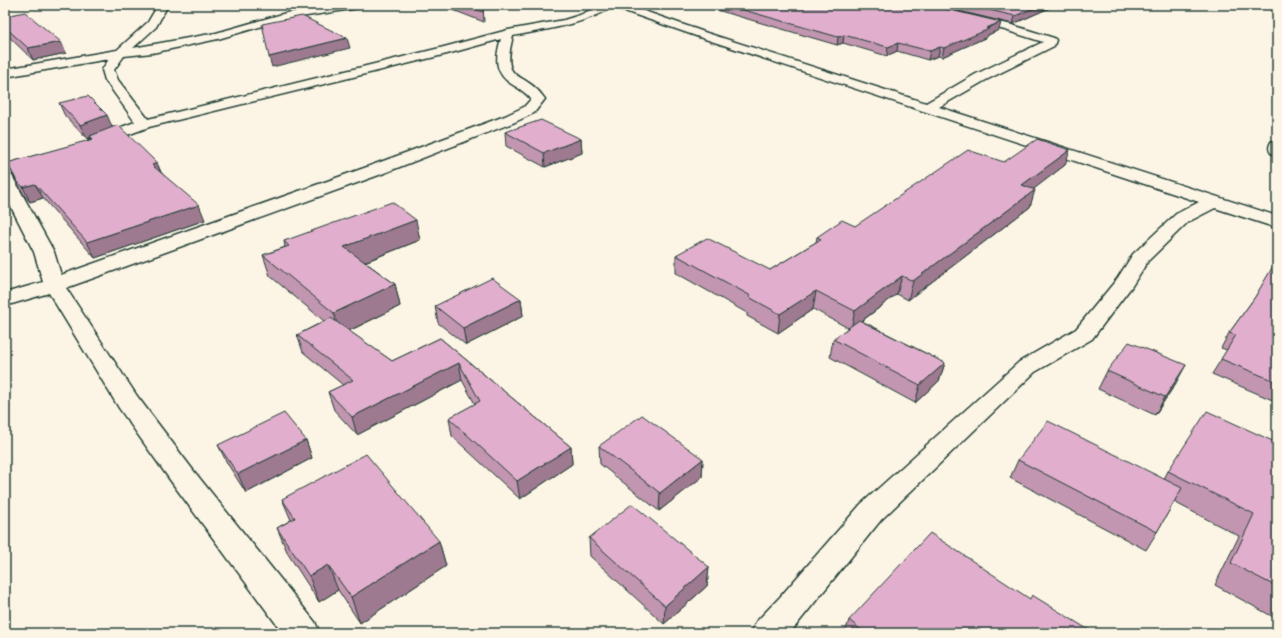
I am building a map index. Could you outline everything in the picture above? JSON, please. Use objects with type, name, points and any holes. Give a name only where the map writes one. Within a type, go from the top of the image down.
[{"type":"street","points":[[144,124],[112,80],[108,70],[113,60],[152,25],[160,14],[163,5]]},
{"type":"street","points":[[5,73],[120,53],[152,49],[218,36],[286,16],[359,5]]},
{"type":"street","points":[[84,147],[144,124],[443,51],[508,33],[566,23],[584,17],[609,5]]},
{"type":"street","points":[[617,5],[703,35],[929,107],[1212,202],[1277,222]]},
{"type":"street","points":[[914,5],[1008,27],[1050,40],[1050,43],[981,77],[929,107]]},
{"type":"street","points":[[5,300],[54,285],[373,171],[510,120],[529,110],[538,99],[532,89],[515,81],[504,70],[501,59],[508,33]]},
{"type":"street","points":[[1277,145],[1277,150]]},
{"type":"street","points":[[5,171],[55,156]]},
{"type":"street","points":[[5,178],[44,252],[54,285],[128,402],[183,477],[304,633]]},
{"type":"street","points":[[768,633],[792,607],[871,512],[1027,367],[1084,334],[1125,282],[1140,258],[1182,218],[1212,202]]},
{"type":"building","points":[[464,5],[483,5],[483,12]]},
{"type":"building","points":[[726,5],[929,5],[1001,22],[986,28],[989,29],[944,48],[940,47],[930,51],[898,43],[888,47],[844,35],[838,37]]},
{"type":"building","points":[[968,5],[1041,5],[1015,16]]},
{"type":"building","points":[[25,12],[61,42],[28,48],[5,27],[5,16]]},
{"type":"building","points":[[302,16],[347,38],[269,57],[262,24]]},
{"type":"building","points":[[88,96],[107,115],[80,125],[59,103]]},
{"type":"building","points":[[541,120],[581,139],[544,153],[505,132]]},
{"type":"building","points":[[118,125],[157,163],[152,165],[199,205],[87,242],[35,184],[23,187],[17,181],[7,163],[93,139],[90,136]]},
{"type":"building","points":[[1037,139],[1070,150],[1022,185],[1035,190],[913,281],[902,276],[855,311],[816,291],[780,314],[749,297],[751,296],[676,255],[707,238],[770,270],[821,239],[817,237],[842,220],[855,226],[968,150],[1004,162]]},
{"type":"building","points":[[392,202],[416,220],[344,247],[395,284],[334,313],[263,255],[289,246],[284,241]]},
{"type":"building","points":[[1276,261],[1277,382],[1221,359],[1236,335],[1229,333],[1255,297]]},
{"type":"building","points":[[492,278],[521,299],[463,328],[435,306]]},
{"type":"building","points":[[331,318],[392,361],[440,338],[571,447],[517,481],[449,418],[480,401],[459,363],[352,417],[328,392],[353,380],[297,335]]},
{"type":"building","points":[[859,320],[945,363],[920,385],[833,339]]},
{"type":"building","points":[[1129,342],[1186,365],[1165,397],[1107,371]]},
{"type":"building","points":[[1207,411],[1277,443],[1277,587],[1231,563],[1254,514],[1168,471]]},
{"type":"building","points":[[284,413],[306,440],[238,474],[218,445]]},
{"type":"building","points":[[642,415],[703,459],[660,493],[599,446]]},
{"type":"building","points":[[1048,421],[1182,488],[1157,532],[1018,460]]},
{"type":"building","points":[[366,454],[439,541],[351,597],[328,565],[309,576],[277,528],[295,518],[282,499]]},
{"type":"building","points":[[632,504],[709,567],[665,606],[589,538]]},
{"type":"building","points":[[930,533],[1030,599],[1032,595],[1094,633],[865,633],[849,620]]}]
